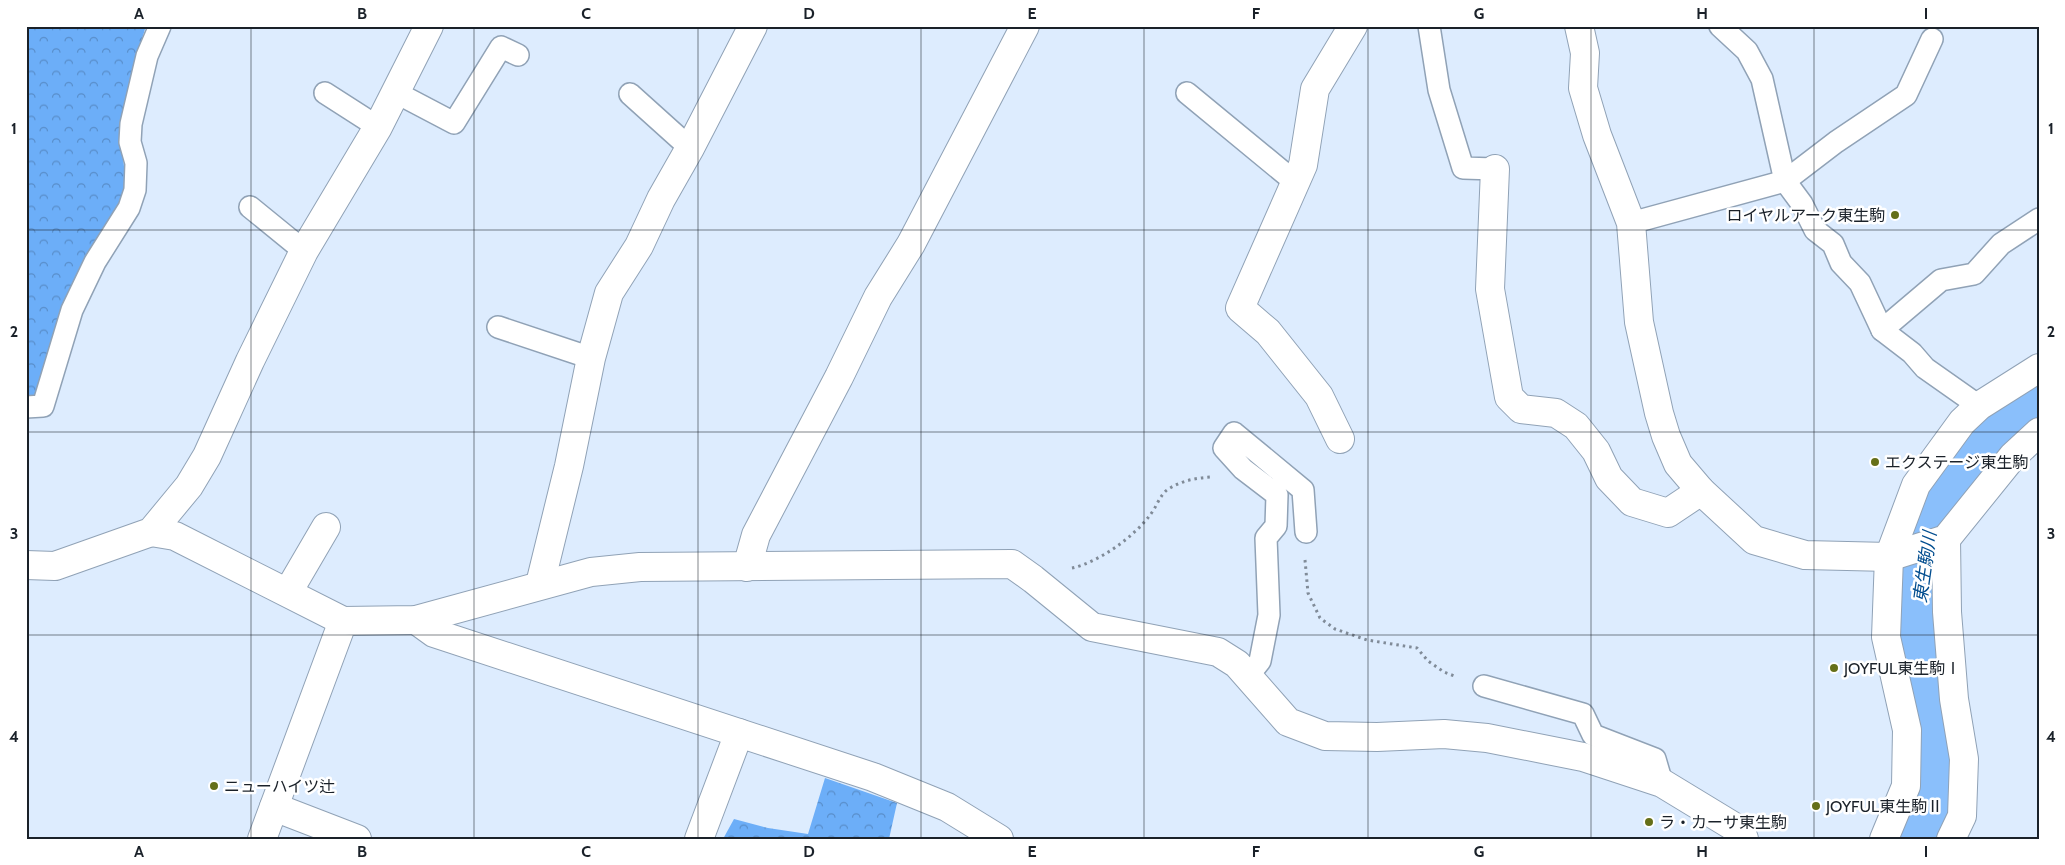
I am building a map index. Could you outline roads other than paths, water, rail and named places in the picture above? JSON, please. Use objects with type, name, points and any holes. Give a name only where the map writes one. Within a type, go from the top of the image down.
[{"type":"street","points":[[151,532],[189,486],[207,456],[250,361],[304,251],[322,224],[378,127],[430,26]]},
{"type":"street","points":[[540,584],[569,466],[591,358],[609,293],[639,246],[661,199],[690,148],[753,26]]},
{"type":"street","points":[[747,567],[756,536],[839,377],[878,297],[911,244],[1026,26]]},
{"type":"street","points":[[1340,439],[1319,396],[1268,332],[1240,308],[1303,165],[1316,89],[1354,26]]},
{"type":"street","points":[[1579,26],[1585,53],[1583,88],[1598,135],[1631,223],[1639,322],[1659,413],[1666,436],[1678,464],[1701,491],[1754,540],[1805,554],[1889,557],[1946,539],[2013,456],[2039,432]]},
{"type":"street","points":[[1495,169],[1490,289],[1509,398],[1521,409],[1556,413],[1576,426],[1596,451],[1609,478],[1632,502],[1668,513],[1701,491]]},
{"type":"street","points":[[1884,839],[1906,786],[1907,730],[1886,637],[1889,557],[1916,485],[1962,422],[1978,406],[2039,368]]},
{"type":"street","points":[[288,592],[326,526]]},
{"type":"street","points":[[26,565],[54,566],[151,532],[175,536],[343,621],[416,620],[540,584],[591,572],[640,567],[1012,564],[1092,627],[1218,652],[1237,664],[1288,722],[1325,736],[1377,737],[1444,734],[1487,738],[1584,757],[1662,783],[1741,831],[1744,839]]},
{"type":"street","points":[[1946,539],[1947,612],[1950,651],[1954,699],[1964,759],[1962,816],[1951,839]]},
{"type":"street","points":[[416,620],[434,633],[872,777],[947,807],[999,839]]},
{"type":"street","points":[[262,839],[343,621]]},
{"type":"street","points":[[699,839],[739,734]]},
{"type":"street","points":[[274,807],[356,839]]},
{"type":"lane","points":[[26,408],[43,406],[72,310],[95,262],[129,208],[135,190],[136,163],[130,142],[131,124],[147,56],[160,26]]},
{"type":"lane","points":[[1429,26],[1439,90],[1463,168],[1495,169]]},
{"type":"lane","points":[[1720,26],[1747,51],[1762,79],[1785,181],[1802,204],[1815,230],[1833,244],[1841,262],[1860,283],[1882,330],[1912,353],[1925,368],[1978,406]]},
{"type":"lane","points":[[1631,223],[1785,181],[1836,142],[1906,95],[1932,39]]},
{"type":"lane","points":[[395,92],[454,123],[501,47],[518,55]]},
{"type":"lane","points":[[1187,93],[1295,182]]},
{"type":"lane","points":[[325,94],[378,127]]},
{"type":"lane","points":[[630,94],[690,148]]},
{"type":"lane","points":[[250,207],[304,251]]},
{"type":"lane","points":[[1882,330],[1941,280],[1974,274],[2002,244],[2039,219]]},
{"type":"lane","points":[[498,326],[591,358]]},
{"type":"lane","points":[[1248,676],[1260,661],[1269,615],[1266,538],[1276,526],[1277,495],[1243,469],[1224,448],[1234,433],[1304,490],[1306,532]]},
{"type":"lane","points":[[1484,686],[1583,714],[1593,735],[1655,759],[1662,783]]},
{"type":"waterway","name":"東生駒川","points":[[1917,839],[1932,801],[1937,754],[1917,599],[1933,510],[1962,456],[2039,397]]},
{"type":"place","name":"ロイヤルアーク東生駒","points":[[1895,215]]},
{"type":"place","name":"エクステージ東生駒","points":[[1875,462]]},
{"type":"place","name":"JOYFUL東生駒Ⅰ","points":[[1834,668]]},
{"type":"place","name":"ニューハイツ辻","points":[[214,786]]},
{"type":"place","name":"JOYFUL東生駒Ⅱ","points":[[1816,806]]},
{"type":"place","name":"ラ・カーサ東生駒","points":[[1649,822]]}]
